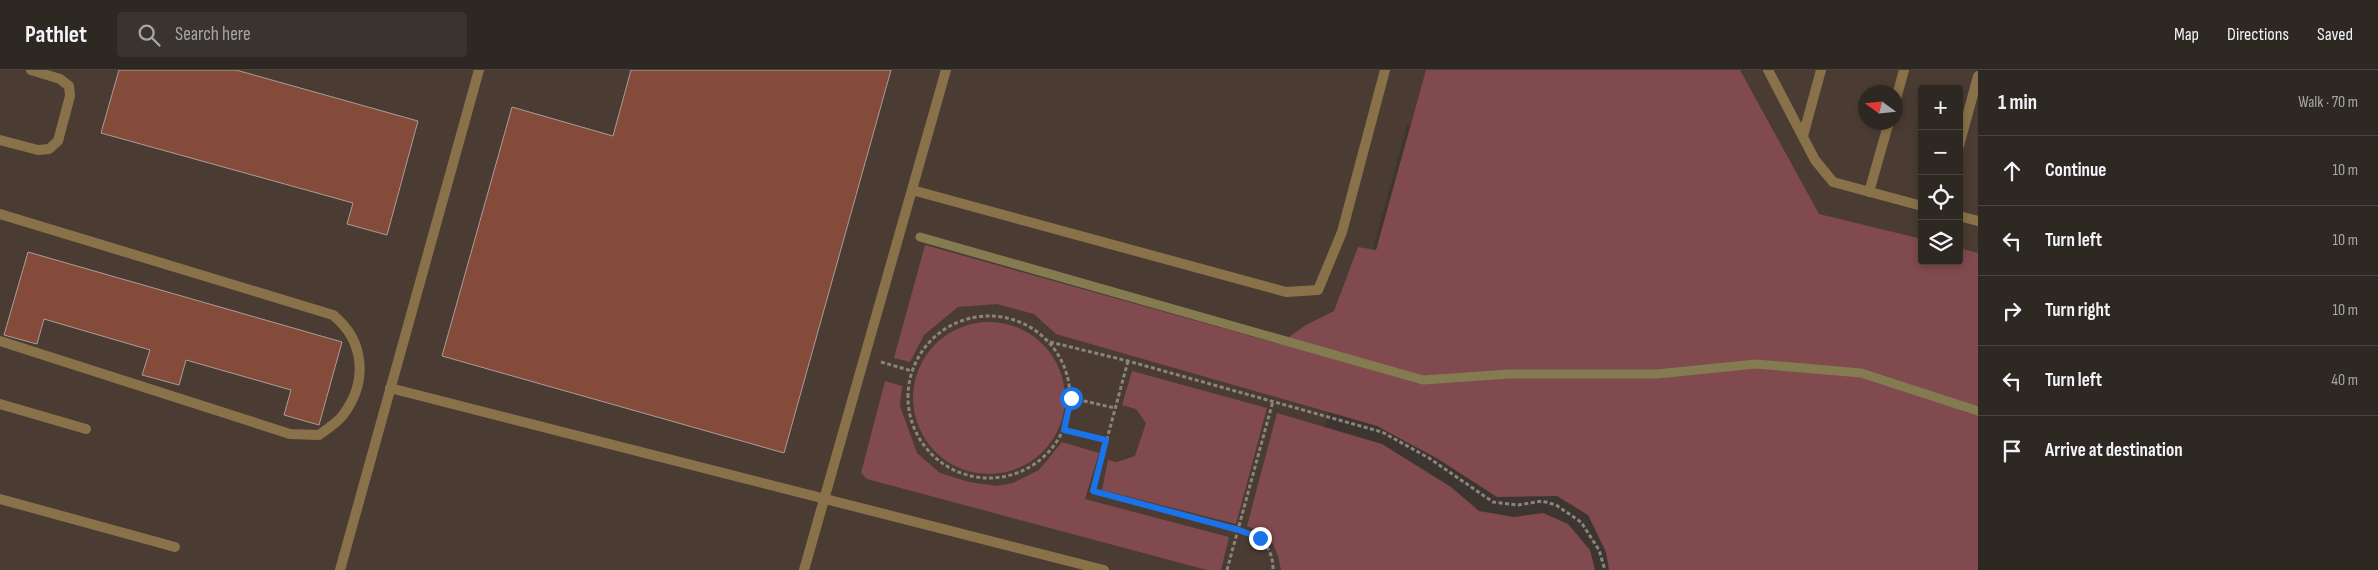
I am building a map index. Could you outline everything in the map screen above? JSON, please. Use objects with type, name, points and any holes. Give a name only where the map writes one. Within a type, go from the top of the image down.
[{"type":"lane","points":[[0,140],[38,150],[49,149],[58,141],[70,96],[69,86],[60,79],[31,70]]},
{"type":"lane","points":[[340,570],[479,70]]},
{"type":"lane","points":[[804,570],[946,70]]},
{"type":"lane","points":[[912,190],[1286,292],[1318,290],[1342,232],[1385,70]]},
{"type":"lane","points":[[1768,70],[1815,160],[1833,182],[1918,205]]},
{"type":"lane","points":[[1803,136],[1822,70]]},
{"type":"lane","points":[[1900,85],[1904,70]]},
{"type":"lane","points":[[1963,131],[1978,76]]},
{"type":"lane","points":[[1869,192],[1887,130]]},
{"type":"lane","points":[[0,214],[333,314],[347,326],[357,348],[360,380],[343,415],[319,435],[290,434],[0,341]]},
{"type":"lane","points":[[1963,217],[1978,221]]},
{"type":"lane","points":[[390,388],[1104,570]]},
{"type":"lane","points":[[0,404],[86,430]]},
{"type":"lane","points":[[0,499],[174,547]]},
{"type":"path","points":[[985,316],[1009,318],[1031,327],[1050,342],[1062,359],[1068,378],[1071,398],[1064,430],[1050,451],[1032,467],[1008,477],[984,479],[960,474],[938,461],[922,443],[911,420],[908,396],[912,371],[923,350],[940,332],[961,320],[985,316]]},
{"type":"path","points":[[1050,342],[1128,361],[1382,432],[1429,458],[1493,502],[1518,505],[1542,501],[1556,505],[1581,522],[1599,550],[1605,570]]},
{"type":"path","points":[[864,358],[912,371]]},
{"type":"path","points":[[1128,361],[1093,491],[1239,530],[1260,538],[1273,559],[1273,570]]},
{"type":"path","points":[[1071,398],[1115,408]]},
{"type":"path","points":[[1227,570],[1273,401]]},
{"type":"path","points":[[1064,430],[1106,440]]},
{"type":"shaded area","points":[[0,70],[1978,70],[1978,282],[1407,125],[1285,570],[0,570]]},
{"type":"shaded area","points":[[1426,70],[1740,70],[1819,214],[1918,238],[1918,265],[1963,265],[1963,249],[1978,253],[1978,570],[1609,570],[1606,552],[1588,515],[1557,496],[1497,497],[1438,459],[1377,426],[1056,334],[1034,314],[997,304],[958,307],[924,335],[910,362],[894,358],[925,245],[1279,344],[1306,325],[1334,311],[1358,247],[1376,250]]},
{"type":"shaded area","points":[[989,322],[1018,328],[1043,344],[1059,369],[1065,398],[1059,427],[1043,452],[1018,468],[989,474],[960,468],[935,452],[919,427],[913,398],[919,369],[935,344],[960,328]]},
{"type":"shaded area","points":[[1132,371],[1267,408],[1236,524],[1102,490],[1108,460],[1117,462],[1135,456],[1146,423],[1136,409],[1122,405]]},
{"type":"shaded area","points":[[885,381],[902,386],[900,406],[917,453],[940,473],[969,482],[997,486],[1013,483],[1039,470],[1062,442],[1099,453],[1085,499],[1229,537],[1221,570],[1207,570],[867,479],[861,473]]},
{"type":"shaded area","points":[[1277,413],[1382,444],[1451,487],[1479,511],[1514,517],[1543,513],[1568,524],[1590,550],[1595,570],[1281,570],[1278,556],[1269,535],[1247,526]]},
{"type":"building","points":[[119,70],[236,70],[418,121],[387,235],[347,224],[353,203],[101,133]]},
{"type":"building","points":[[631,70],[891,70],[784,453],[442,356],[512,107],[613,136]]},
{"type":"building","points":[[28,252],[342,342],[319,425],[284,415],[291,390],[186,360],[179,385],[142,375],[150,350],[44,319],[37,344],[4,335]]},
{"type":"waterway","points":[[920,237],[1423,380],[1510,374],[1657,374],[1756,364],[1861,373],[1978,411]]},
{"type":"route","points":[[1071,398],[1064,430],[1106,440],[1093,491],[1239,530],[1260,538]]}]
